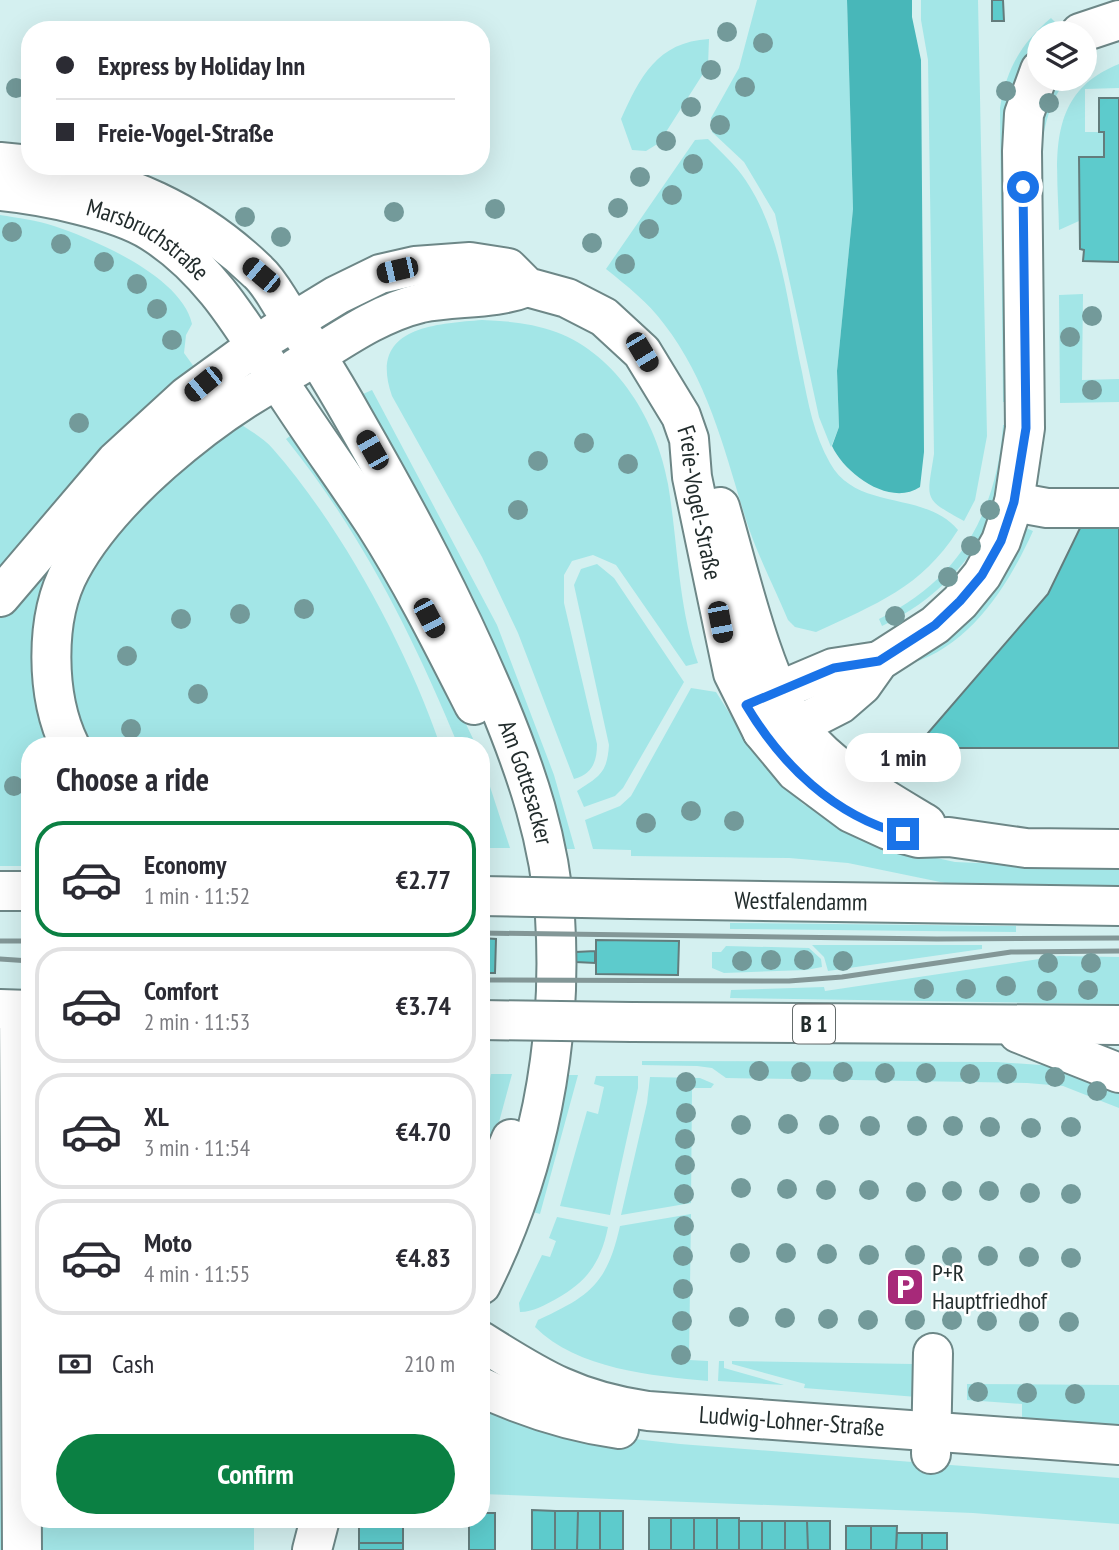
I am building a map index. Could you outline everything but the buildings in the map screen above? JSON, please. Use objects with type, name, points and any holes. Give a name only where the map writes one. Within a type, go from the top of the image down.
[{"type":"main road","points":[[1097,27],[1119,20]]},
{"type":"main road","points":[[1032,91],[1024,114],[1026,428],[1014,502],[1001,541],[982,575],[935,625],[879,661],[834,668],[771,713],[796,772],[851,813],[898,833],[918,838],[949,837],[1026,848],[1119,849]]},
{"type":"main road","points":[[0,162],[21,164]]},
{"type":"main road","name":"Marsbruchstraße","points":[[81,175],[132,190],[175,208],[261,275],[294,321]]},
{"type":"main road","name":"Marsbruchstraße","points":[[0,191],[26,194],[113,216],[150,230],[189,258],[234,310],[257,345]]},
{"type":"main road","name":"Freie-Vogel-Straße","points":[[0,597],[116,461],[187,396],[257,345],[353,286],[380,274],[415,266],[470,262],[508,268],[527,287],[567,298],[604,317],[642,352],[681,416],[689,439],[711,476],[771,713]]},
{"type":"main road","name":"Freie-Vogel-Straße","points":[[67,737],[57,709],[51,678],[54,634],[70,571],[98,528],[152,473],[226,409],[356,330],[398,310],[456,297],[506,295],[527,287]]},
{"type":"main road","name":"Am Gottesacker","points":[[294,321],[317,355],[450,592],[532,789],[547,849],[558,981],[548,1077],[516,1204],[490,1263]]},
{"type":"main road","name":"Am Gottesacker","points":[[257,345],[277,380],[375,524],[417,594],[477,710],[487,737]]},
{"type":"main road","points":[[1014,502],[1046,508],[1119,508]]},
{"type":"main road","name":"Am Gottesacker","points":[[490,744],[510,796],[525,849],[532,982],[526,1077],[510,1143],[490,1190]]},
{"type":"main road","points":[[0,891],[21,891]]},
{"type":"main road","name":"Westfalendamm","points":[[490,896],[1119,906]]},
{"type":"main road","points":[[16,1010],[16,1315],[21,1511]]},
{"type":"main road","name":"B 1","points":[[490,1020],[1119,1025]]},
{"type":"main road","points":[[996,1025],[1119,1073]]},
{"type":"main road","name":"Ludwig-Lohner-Straße","points":[[490,1347],[556,1387],[606,1405],[931,1443],[1119,1469]]},
{"type":"main road","points":[[931,1443],[933,1353]]},
{"type":"main road","name":"Ludwig-Lohner-Straße","points":[[490,1391],[541,1413],[611,1428],[682,1437],[1119,1445]]},
{"type":"main road","points":[[21,1528],[22,1550]]},
{"type":"main road","points":[[312,1550],[318,1528]]},
{"type":"shaded area","points":[[757,0],[847,0],[853,209],[837,371],[839,427],[831,447],[819,417],[775,214],[744,162],[712,132],[711,118],[739,68]]},
{"type":"shaded area","points":[[847,0],[912,0],[912,17],[921,60],[924,452],[920,487],[908,492],[882,490],[858,477],[838,457],[832,446],[839,427],[837,371],[853,209]]},
{"type":"shaded area","points":[[921,0],[978,0],[987,436],[975,500],[964,521],[934,502],[929,489],[934,454],[928,60],[921,20]]},
{"type":"shaded area","points":[[709,39],[708,66],[659,143],[646,151],[632,150],[621,119],[643,76],[663,55],[676,47]]},
{"type":"shaded area","points":[[1027,42],[1027,56],[1015,82],[1008,108],[1010,402],[1003,402],[1000,108],[1006,81]]},
{"type":"shaded area","points":[[1119,64],[1119,88],[1097,89],[1097,76]]},
{"type":"shaded area","points":[[1052,91],[1059,91],[1046,122],[1042,146],[1040,198],[1044,271],[1036,267],[1037,130]]},
{"type":"shaded area","points":[[1085,91],[1085,132],[1104,132],[1104,157],[1080,157],[1079,221],[1059,230],[1057,180],[1060,133],[1066,112],[1077,93]]},
{"type":"shaded area","points":[[708,139],[738,170],[753,192],[774,240],[812,419],[830,463],[842,478],[857,489],[928,510],[944,518],[958,530],[944,550],[913,580],[878,603],[816,632],[795,627],[788,620],[752,538],[715,421],[680,347],[651,309],[606,269],[695,140]]},
{"type":"shaded area","points":[[0,215],[41,222],[72,232],[113,251],[155,276],[185,307],[192,324],[186,335],[184,353],[197,371],[0,581]]},
{"type":"shaded area","points":[[1083,294],[1082,380],[1119,379],[1119,402],[1060,403],[1059,295]]},
{"type":"shaded area","points":[[482,320],[519,323],[547,329],[578,343],[598,357],[616,374],[644,415],[655,437],[668,484],[682,597],[698,663],[686,666],[616,565],[593,555],[572,561],[564,575],[564,603],[597,744],[592,766],[585,774],[574,779],[518,633],[482,557],[392,396],[387,373],[389,356],[397,343],[409,334],[443,324]]},
{"type":"shaded area","points":[[372,390],[497,625],[554,775],[575,849],[554,849],[496,677],[473,597],[366,401],[363,394]]},
{"type":"shaded area","points":[[234,420],[273,449],[323,514],[347,551],[391,629],[437,737],[80,737],[71,720],[69,613],[105,541]]},
{"type":"shaded area","points":[[1003,425],[1010,425],[1004,478],[997,503],[975,547],[960,567],[925,600],[882,626],[879,619],[931,585],[952,564],[969,540],[992,487]]},
{"type":"shaded area","points":[[293,434],[340,499],[442,674],[472,737],[455,737],[404,625],[362,548],[313,474],[286,439]]},
{"type":"shaded area","points":[[1026,528],[1033,531],[1012,571],[986,610],[952,642],[912,663],[992,591],[1011,563]]},
{"type":"shaded area","points":[[66,552],[60,737],[21,737],[21,866],[0,866],[0,615]]},
{"type":"shaded area","points":[[597,564],[614,578],[684,682],[623,788],[615,796],[584,807],[577,791],[601,773],[609,745],[574,585],[581,569]]},
{"type":"shaded area","points":[[691,688],[716,692],[751,747],[803,804],[836,822],[909,852],[955,862],[1119,869],[1119,887],[950,884],[848,863],[789,858],[631,856],[631,850],[593,849],[585,820],[620,806],[631,796]]},
{"type":"shaded area","points":[[490,787],[510,848],[490,848]]},
{"type":"shaded area","points":[[730,923],[1016,926],[1016,932],[730,929]]},
{"type":"shaded area","points":[[812,945],[982,945],[982,949],[828,971],[824,957]]},
{"type":"shaded area","points":[[726,946],[809,948],[821,959],[822,967],[724,973],[712,968],[712,952],[721,952]]},
{"type":"shaded area","points":[[1059,956],[1119,957],[1119,1004],[730,998],[731,990],[824,987],[825,991]]},
{"type":"shaded area","points":[[0,1061],[21,1061],[21,1528],[254,1528],[254,1550],[0,1550]]},
{"type":"shaded area","points":[[642,1061],[997,1062],[1055,1066],[1119,1086],[1119,1108],[1063,1086],[1027,1083],[726,1078],[712,1068],[642,1065]]},
{"type":"shaded area","points":[[491,1074],[512,1074],[499,1122],[490,1142]]},
{"type":"shaded area","points":[[557,1075],[578,1075],[540,1214],[533,1212],[537,1201],[542,1143]]},
{"type":"shaded area","points":[[596,1076],[638,1076],[638,1088],[610,1215],[560,1206],[587,1111],[598,1114],[604,1087],[594,1084]]},
{"type":"shaded area","points":[[650,1077],[700,1078],[714,1084],[711,1088],[692,1088],[691,1203],[621,1215],[647,1103]]},
{"type":"shaded area","points":[[691,1214],[689,1360],[708,1361],[708,1381],[640,1373],[594,1361],[552,1341],[535,1327],[538,1320],[571,1303],[594,1286],[609,1262],[620,1226]]},
{"type":"shaded area","points":[[557,1217],[608,1227],[601,1251],[591,1270],[576,1286],[543,1306],[520,1312],[519,1303],[542,1255],[550,1257],[556,1241],[549,1238]]},
{"type":"shaded area","points":[[719,1361],[724,1361],[724,1368],[784,1385],[718,1381]]},
{"type":"shaded area","points":[[732,1361],[913,1364],[916,1367],[917,1397],[804,1388],[805,1384],[732,1364]]},
{"type":"shaded area","points":[[967,1384],[1119,1385],[1119,1437],[1022,1430],[1022,1404],[967,1400]]},
{"type":"shaded area","points":[[490,1403],[598,1435],[680,1444],[1119,1478],[1119,1524],[973,1513],[490,1494]]},
{"type":"railway","points":[[490,933],[937,939],[1119,938]]},
{"type":"railway","points":[[0,941],[21,941]]},
{"type":"railway","points":[[490,980],[789,981],[842,977],[1011,952],[1119,951]]},
{"type":"railway","points":[[0,959],[21,960]]},
{"type":"place","name":"P+R Hauptfriedhof","points":[[905,1287]]},
{"type":"route","points":[[903,834],[851,813],[796,772],[777,752],[746,705],[834,668],[879,661],[935,625],[982,575],[1001,541],[1014,502],[1026,428],[1023,187]]}]
